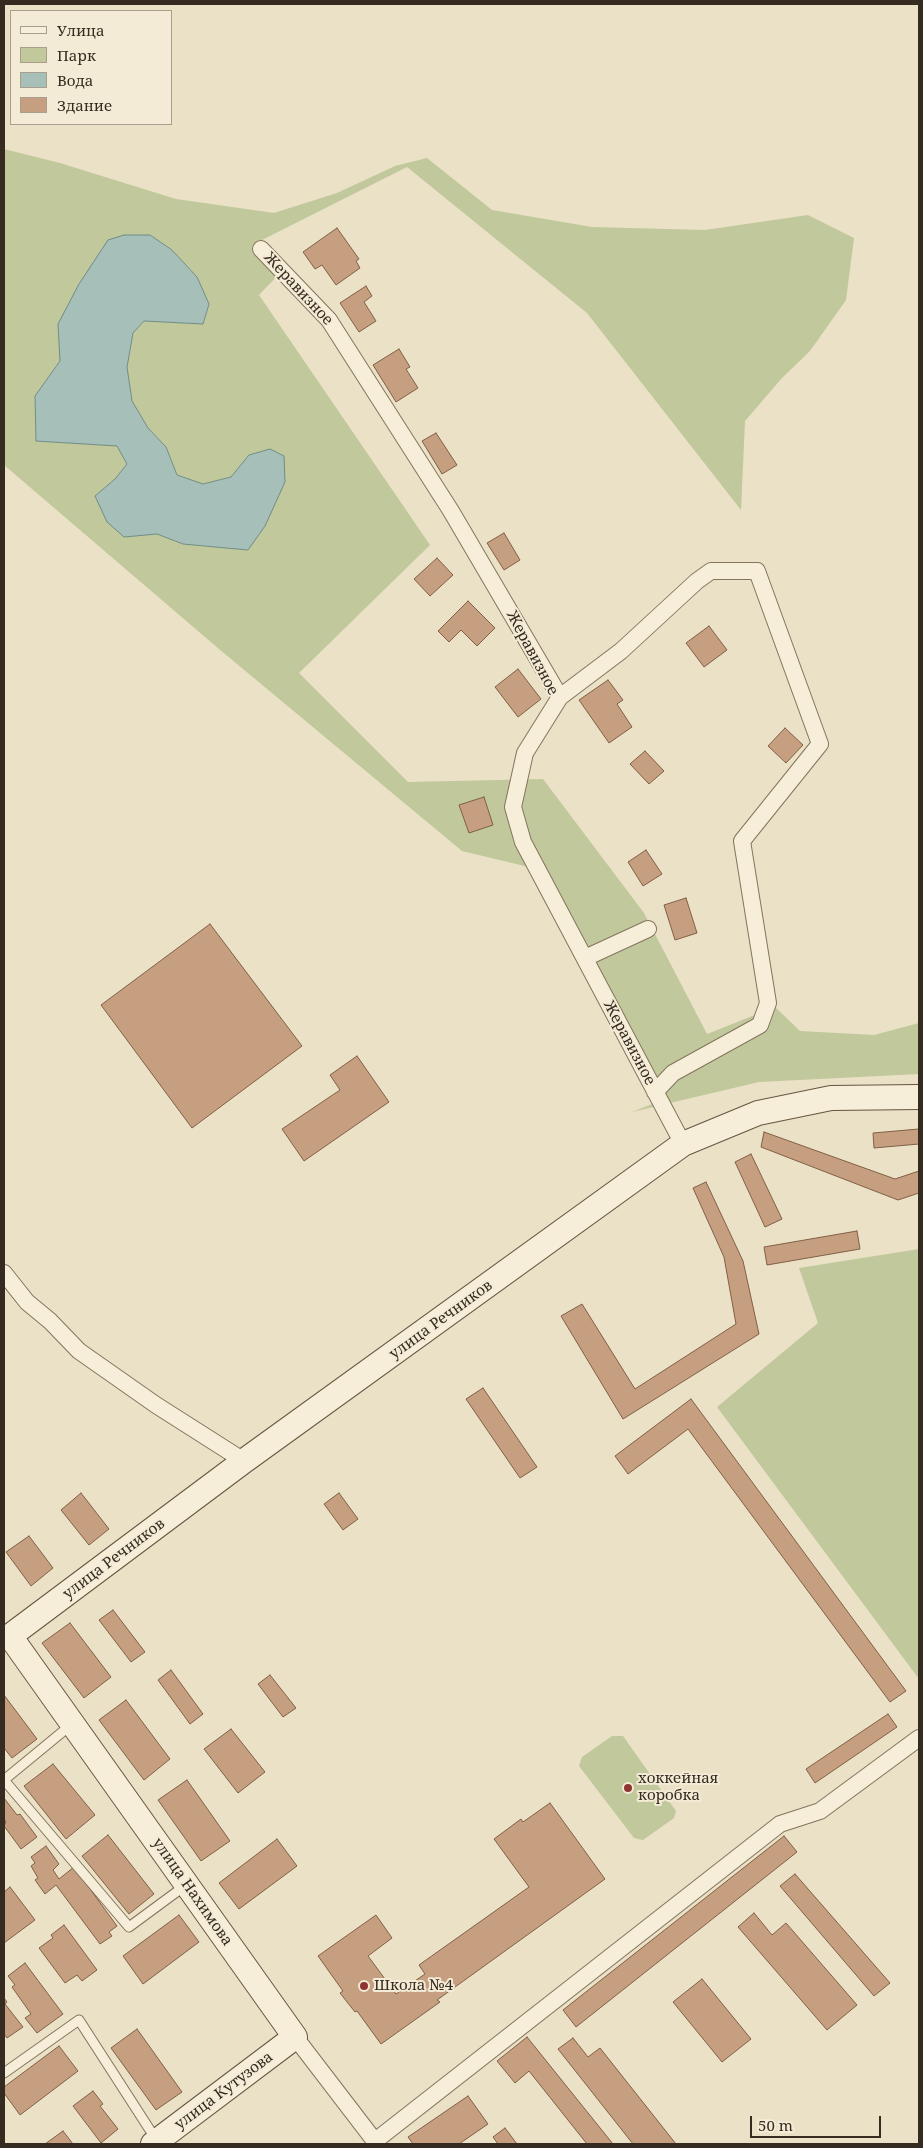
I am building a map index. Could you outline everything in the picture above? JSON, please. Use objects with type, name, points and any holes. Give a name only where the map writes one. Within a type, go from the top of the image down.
[{"type":"street","name":"Жеравизное","points":[[261,249],[329,320],[451,512],[560,697],[526,753],[513,807],[523,842],[683,1144]]},
{"type":"street","points":[[560,697],[621,651],[697,581],[711,571],[757,571],[820,744],[742,841],[768,1003],[760,1025],[673,1072],[656,1092]]},
{"type":"street","points":[[585,958],[648,929]]},
{"type":"street","name":"улица Речников","points":[[7,1639],[244,1462],[508,1272],[611,1194],[683,1144],[758,1113],[831,1098],[919,1097]]},
{"type":"street","points":[[4,1273],[27,1302],[50,1321],[79,1351],[156,1405],[244,1462]]},
{"type":"street","name":"улица Нахимова","points":[[7,1639],[73,1724],[295,2037],[376,2143]]},
{"type":"street","points":[[376,2143],[780,1824],[820,1811],[919,1738]]},
{"type":"street","name":"улица Кутузова","points":[[155,2143],[295,2037]]},
{"type":"lane","points":[[73,1724],[4,1780],[129,1927],[187,1885]]},
{"type":"lane","points":[[4,2073],[79,2020],[155,2143]]},
{"type":"green space","points":[[4,149],[60,163],[176,199],[274,213],[337,193],[395,166],[427,158],[492,210],[592,227],[705,230],[808,215],[854,238],[846,300],[810,351],[782,378],[745,421],[741,510],[587,313],[407,167],[256,243],[282,271],[259,295],[430,545],[299,673],[408,782],[543,779],[644,913],[707,1034],[775,1007],[800,1031],[874,1035],[919,1023],[919,1074],[759,1082],[632,1112],[655,1103],[537,869],[462,851],[219,649],[4,465]],"holes":[[[150,235],[172,250],[197,277],[209,304],[203,324],[144,321],[133,333],[127,367],[132,401],[148,428],[166,447],[177,475],[202,484],[231,477],[249,455],[248,550],[183,544],[157,534],[124,537],[95,496],[115,479],[127,464],[117,445],[36,441],[35,396]]]},
{"type":"green space","points":[[919,1249],[919,1679],[717,1407],[818,1323],[799,1268]]},
{"type":"green space","name":"хоккейная коробка","points":[[612,1736],[623,1736],[676,1811],[674,1818],[643,1840],[634,1838],[579,1766],[582,1757]]},
{"type":"water","points":[[124,235],[150,235],[172,250],[197,277],[209,304],[203,324],[144,321],[133,333],[127,367],[132,401],[148,428],[166,447],[177,475],[203,484],[231,477],[249,455],[270,449],[284,456],[285,482],[265,526],[248,550],[183,544],[157,534],[124,537],[107,522],[95,496],[115,479],[127,464],[117,446],[36,441],[35,396],[60,361],[58,324],[79,284],[108,240]]},
{"type":"building","points":[[337,228],[359,259],[356,261],[360,268],[336,285],[322,265],[315,269],[303,252]]},
{"type":"building","points":[[366,286],[372,296],[364,302],[376,321],[359,332],[340,303]]},
{"type":"building","points":[[399,349],[410,367],[406,369],[418,388],[396,402],[373,365]]},
{"type":"building","points":[[436,433],[457,465],[442,474],[422,441]]},
{"type":"building","points":[[504,533],[520,560],[504,570],[487,543]]},
{"type":"building","points":[[437,558],[453,575],[430,596],[414,579]]},
{"type":"building","points":[[468,601],[495,628],[477,646],[461,630],[449,642],[438,631]]},
{"type":"building","points":[[709,626],[727,650],[704,667],[686,643]]},
{"type":"building","points":[[518,669],[541,699],[518,717],[495,687]]},
{"type":"building","points":[[608,680],[623,700],[617,704],[632,727],[609,743],[579,700]]},
{"type":"building","points":[[785,728],[803,745],[786,763],[768,746]]},
{"type":"building","points":[[645,751],[664,771],[649,784],[630,764]]},
{"type":"building","points":[[484,797],[493,825],[469,833],[459,805]]},
{"type":"building","points":[[646,850],[662,874],[643,886],[628,862]]},
{"type":"building","points":[[686,898],[697,933],[675,940],[664,905]]},
{"type":"building","points":[[210,924],[302,1046],[192,1128],[101,1005]]},
{"type":"building","points":[[357,1056],[389,1102],[304,1161],[282,1129],[340,1090],[330,1075]]},
{"type":"building","points":[[919,1129],[919,1144],[874,1148],[873,1133]]},
{"type":"building","points":[[764,1132],[895,1179],[919,1171],[919,1193],[898,1200],[761,1147]]},
{"type":"building","points":[[751,1154],[782,1219],[765,1227],[735,1162]]},
{"type":"building","points":[[706,1182],[743,1261],[759,1334],[623,1419],[561,1316],[582,1304],[635,1389],[736,1324],[724,1257],[693,1188]]},
{"type":"building","points":[[857,1231],[860,1249],[767,1265],[764,1247]]},
{"type":"building","points":[[483,1388],[537,1467],[520,1478],[466,1399]]},
{"type":"building","points":[[691,1399],[906,1691],[890,1702],[688,1429],[628,1474],[615,1456]]},
{"type":"building","points":[[81,1493],[109,1529],[89,1545],[61,1510]]},
{"type":"building","points":[[339,1493],[358,1519],[343,1530],[324,1504]]},
{"type":"building","points":[[29,1536],[53,1568],[31,1586],[6,1552]]},
{"type":"building","points":[[113,1610],[145,1652],[131,1662],[99,1620]]},
{"type":"building","points":[[70,1623],[111,1677],[84,1698],[42,1643]]},
{"type":"building","points":[[171,1670],[203,1714],[190,1724],[158,1680]]},
{"type":"building","points":[[270,1675],[296,1708],[283,1717],[258,1684]]},
{"type":"building","points":[[4,1695],[37,1739],[12,1758],[4,1748]]},
{"type":"building","points":[[126,1700],[170,1759],[144,1780],[99,1720]]},
{"type":"building","points":[[888,1714],[897,1727],[815,1783],[806,1769]]},
{"type":"building","points":[[231,1729],[265,1772],[238,1793],[204,1749]]},
{"type":"building","points":[[53,1764],[95,1815],[66,1839],[24,1786]]},
{"type":"building","points":[[187,1780],[230,1841],[201,1861],[158,1800]]},
{"type":"building","points":[[4,1798],[17,1815],[20,1814],[37,1837],[21,1849],[4,1826],[6,1822],[4,1819]]},
{"type":"building","points":[[550,1803],[605,1879],[437,2000],[440,2002],[381,2044],[357,2011],[355,2012],[340,1993],[343,1991],[318,1956],[376,1915],[392,1938],[368,1956],[396,1994],[425,1974],[419,1965],[529,1887],[494,1839],[521,1819],[523,1822]]},
{"type":"building","points":[[108,1835],[154,1894],[129,1914],[82,1856]]},
{"type":"building","points":[[784,1836],[797,1852],[576,2027],[563,2010]]},
{"type":"building","points":[[277,1839],[297,1866],[239,1909],[219,1883]]},
{"type":"building","points":[[46,1846],[59,1864],[53,1870],[59,1879],[74,1867],[117,1926],[109,1932],[112,1936],[100,1944],[56,1885],[45,1894],[35,1880],[38,1878],[31,1866],[35,1863],[31,1857]]},
{"type":"building","points":[[795,1874],[890,1983],[874,1996],[780,1886]]},
{"type":"building","points":[[10,1887],[35,1920],[4,1943],[4,1892]]},
{"type":"building","points":[[754,1913],[772,1935],[786,1923],[857,2005],[827,2030],[738,1927]]},
{"type":"building","points":[[179,1915],[199,1942],[143,1984],[123,1956]]},
{"type":"building","points":[[64,1925],[97,1970],[82,1981],[77,1975],[65,1983],[39,1948],[53,1938],[51,1935]]},
{"type":"building","points":[[25,1963],[63,2014],[37,2033],[25,2018],[31,2014],[12,1987],[15,1985],[8,1976]]},
{"type":"building","points":[[702,1979],[751,2039],[722,2062],[673,2002]]},
{"type":"building","points":[[4,1998],[7,2002],[5,2004],[23,2027],[7,2038],[4,2034]]},
{"type":"building","points":[[137,2029],[182,2092],[156,2110],[111,2048]]},
{"type":"building","points":[[527,2037],[613,2144],[587,2144],[529,2071],[515,2083],[497,2061]]},
{"type":"building","points":[[573,2038],[588,2057],[600,2048],[676,2144],[633,2144],[558,2049]]},
{"type":"building","points":[[59,2046],[78,2071],[20,2115],[4,2093],[4,2087]]},
{"type":"building","points":[[93,2091],[103,2104],[100,2106],[118,2129],[101,2143],[73,2106]]},
{"type":"building","points":[[468,2096],[488,2124],[459,2144],[413,2144],[408,2137]]},
{"type":"building","points":[[505,2128],[517,2144],[498,2144],[493,2137]]},
{"type":"building","points":[[63,2131],[73,2144],[45,2144]]},
{"type":"place","name":"хоккейная коробка","points":[[628,1788]]},
{"type":"place","name":"Школа №4","points":[[364,1986]]}]
